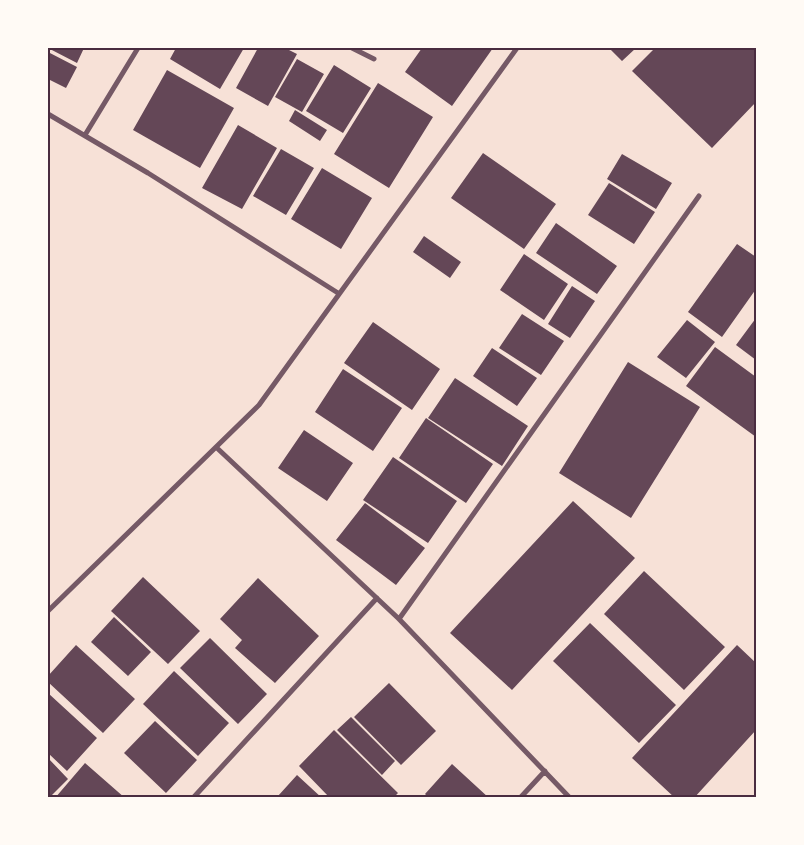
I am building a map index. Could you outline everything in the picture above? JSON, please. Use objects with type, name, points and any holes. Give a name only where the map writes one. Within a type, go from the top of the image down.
[{"type":"street","points":[[85,136],[138,48]]},
{"type":"street","points":[[352,48],[374,59]]},
{"type":"street","points":[[48,611],[259,405],[338,293],[517,48]]},
{"type":"street","points":[[48,114],[338,293]]},
{"type":"street","points":[[399,619],[699,196]]},
{"type":"street","points":[[217,448],[399,619],[570,798]]},
{"type":"street","points":[[193,798],[377,598]]},
{"type":"street","points":[[520,798],[545,771]]},
{"type":"building","points":[[48,48],[84,48],[77,63]]},
{"type":"building","points":[[176,48],[244,48],[220,89],[170,59]]},
{"type":"building","points":[[258,48],[285,48],[297,54],[268,106],[236,88]]},
{"type":"building","points":[[422,48],[493,48],[452,106],[405,72]]},
{"type":"building","points":[[609,48],[636,48],[622,61]]},
{"type":"building","points":[[655,48],[756,48],[756,102],[712,148],[632,71]]},
{"type":"building","points":[[48,52],[77,67],[66,88],[48,79]]},
{"type":"building","points":[[297,59],[324,74],[302,112],[275,97]]},
{"type":"building","points":[[334,65],[371,88],[343,133],[306,111]]},
{"type":"building","points":[[167,70],[234,108],[200,168],[133,130]]},
{"type":"building","points":[[378,83],[433,117],[389,188],[334,154]]},
{"type":"building","points":[[295,110],[327,130],[320,141],[289,121]]},
{"type":"building","points":[[238,125],[277,148],[242,209],[202,188]]},
{"type":"building","points":[[281,149],[314,168],[286,215],[253,196]]},
{"type":"building","points":[[483,153],[556,204],[524,249],[451,198]]},
{"type":"building","points":[[622,154],[672,183],[656,209],[607,179]]},
{"type":"building","points":[[322,168],[372,198],[341,249],[291,219]]},
{"type":"building","points":[[609,183],[655,212],[634,244],[588,215]]},
{"type":"building","points":[[556,223],[617,266],[597,294],[536,253]]},
{"type":"building","points":[[424,236],[461,262],[450,278],[413,252]]},
{"type":"building","points":[[737,244],[756,257],[756,289],[722,337],[688,312]]},
{"type":"building","points":[[524,254],[568,284],[544,320],[500,290]]},
{"type":"building","points":[[572,286],[595,301],[570,338],[548,324]]},
{"type":"building","points":[[522,314],[564,341],[541,375],[499,348]]},
{"type":"building","points":[[756,318],[756,360],[736,345]]},
{"type":"building","points":[[687,320],[715,342],[686,378],[657,357]]},
{"type":"building","points":[[373,322],[440,369],[412,410],[344,363]]},
{"type":"building","points":[[715,347],[756,377],[756,437],[686,386]]},
{"type":"building","points":[[492,348],[537,378],[517,406],[473,376]]},
{"type":"building","points":[[628,362],[700,407],[631,518],[559,473]]},
{"type":"building","points":[[343,369],[402,408],[373,451],[315,412]]},
{"type":"building","points":[[455,378],[528,426],[502,466],[428,418]]},
{"type":"building","points":[[426,418],[493,464],[466,503],[399,458]]},
{"type":"building","points":[[304,430],[353,463],[327,501],[278,468]]},
{"type":"building","points":[[393,457],[457,501],[428,543],[363,500]]},
{"type":"building","points":[[573,501],[635,558],[512,690],[450,633]]},
{"type":"building","points":[[365,503],[425,548],[396,585],[336,540]]},
{"type":"building","points":[[644,571],[725,647],[684,690],[604,614]]},
{"type":"building","points":[[143,577],[200,631],[168,664],[111,611]]},
{"type":"building","points":[[258,578],[319,636],[275,683],[235,648],[242,640],[220,619]]},
{"type":"building","points":[[114,617],[151,652],[128,676],[91,642]]},
{"type":"building","points":[[590,623],[676,705],[639,743],[553,661]]},
{"type":"building","points":[[210,638],[267,694],[238,724],[180,668]]},
{"type":"building","points":[[76,645],[135,699],[103,733],[48,682],[48,676]]},
{"type":"building","points":[[737,645],[756,663],[756,730],[694,798],[675,798],[632,758]]},
{"type":"building","points":[[174,671],[229,723],[198,756],[143,704]]},
{"type":"building","points":[[389,683],[436,731],[401,765],[354,717]]},
{"type":"building","points":[[48,693],[97,738],[67,771],[48,753]]},
{"type":"building","points":[[351,717],[395,761],[382,775],[337,730]]},
{"type":"building","points":[[155,721],[197,760],[166,793],[124,753]]},
{"type":"building","points":[[334,730],[398,793],[393,798],[330,798],[299,766]]},
{"type":"building","points":[[48,758],[68,779],[49,798],[48,798]]},
{"type":"building","points":[[85,763],[125,798],[55,798]]},
{"type":"building","points":[[452,764],[489,798],[429,798],[425,794]]},
{"type":"building","points":[[297,775],[322,798],[280,798],[278,796]]}]
